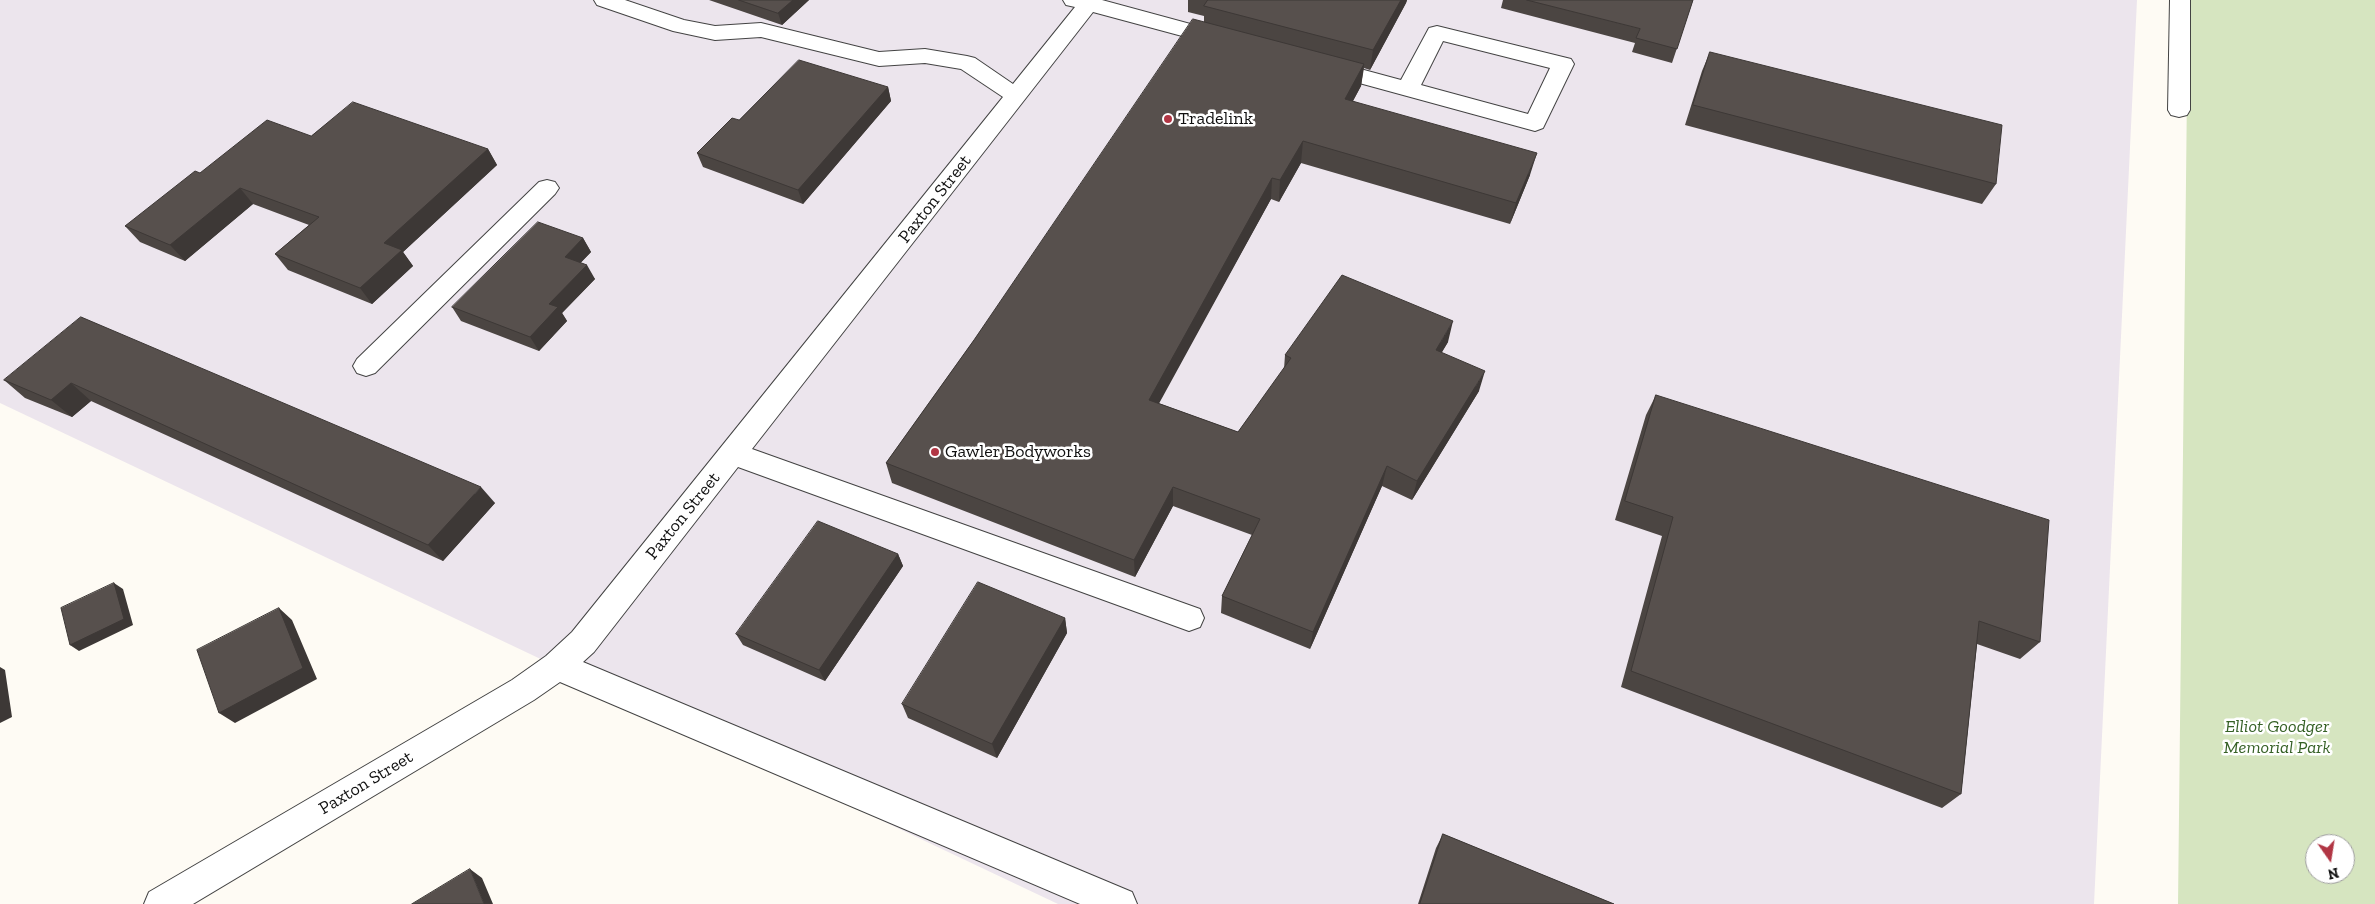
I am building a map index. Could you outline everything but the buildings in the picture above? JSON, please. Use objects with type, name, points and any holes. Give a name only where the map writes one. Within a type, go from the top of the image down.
[{"type":"street","points":[[604,0],[680,26],[715,33],[761,30],[879,58],[924,56],[967,63],[1016,96]]},
{"type":"street","points":[[2179,110],[2180,0]]},
{"type":"street","points":[[1084,2],[1239,44]]},
{"type":"street","name":"Paxton Street","points":[[165,903],[524,690],[558,666],[583,642],[1016,96],[1084,2]]},
{"type":"street","points":[[1305,61],[1535,123],[1563,64],[1437,33],[1408,88]]},
{"type":"street","points":[[366,366],[547,188]]},
{"type":"street","points":[[733,454],[1190,618]]},
{"type":"street","points":[[558,666],[1120,904]]},
{"type":"shaded area","points":[[0,0],[2137,0],[2094,904],[1058,904],[0,403]]},
{"type":"green space","name":"Elliot Goodger Memorial Park","points":[[2188,0],[2375,0],[2375,904],[2178,904]]},
{"type":"place","name":"Tradelink","points":[[1168,119]]},
{"type":"place","name":"Gawler Bodyworks","points":[[935,452]]}]
